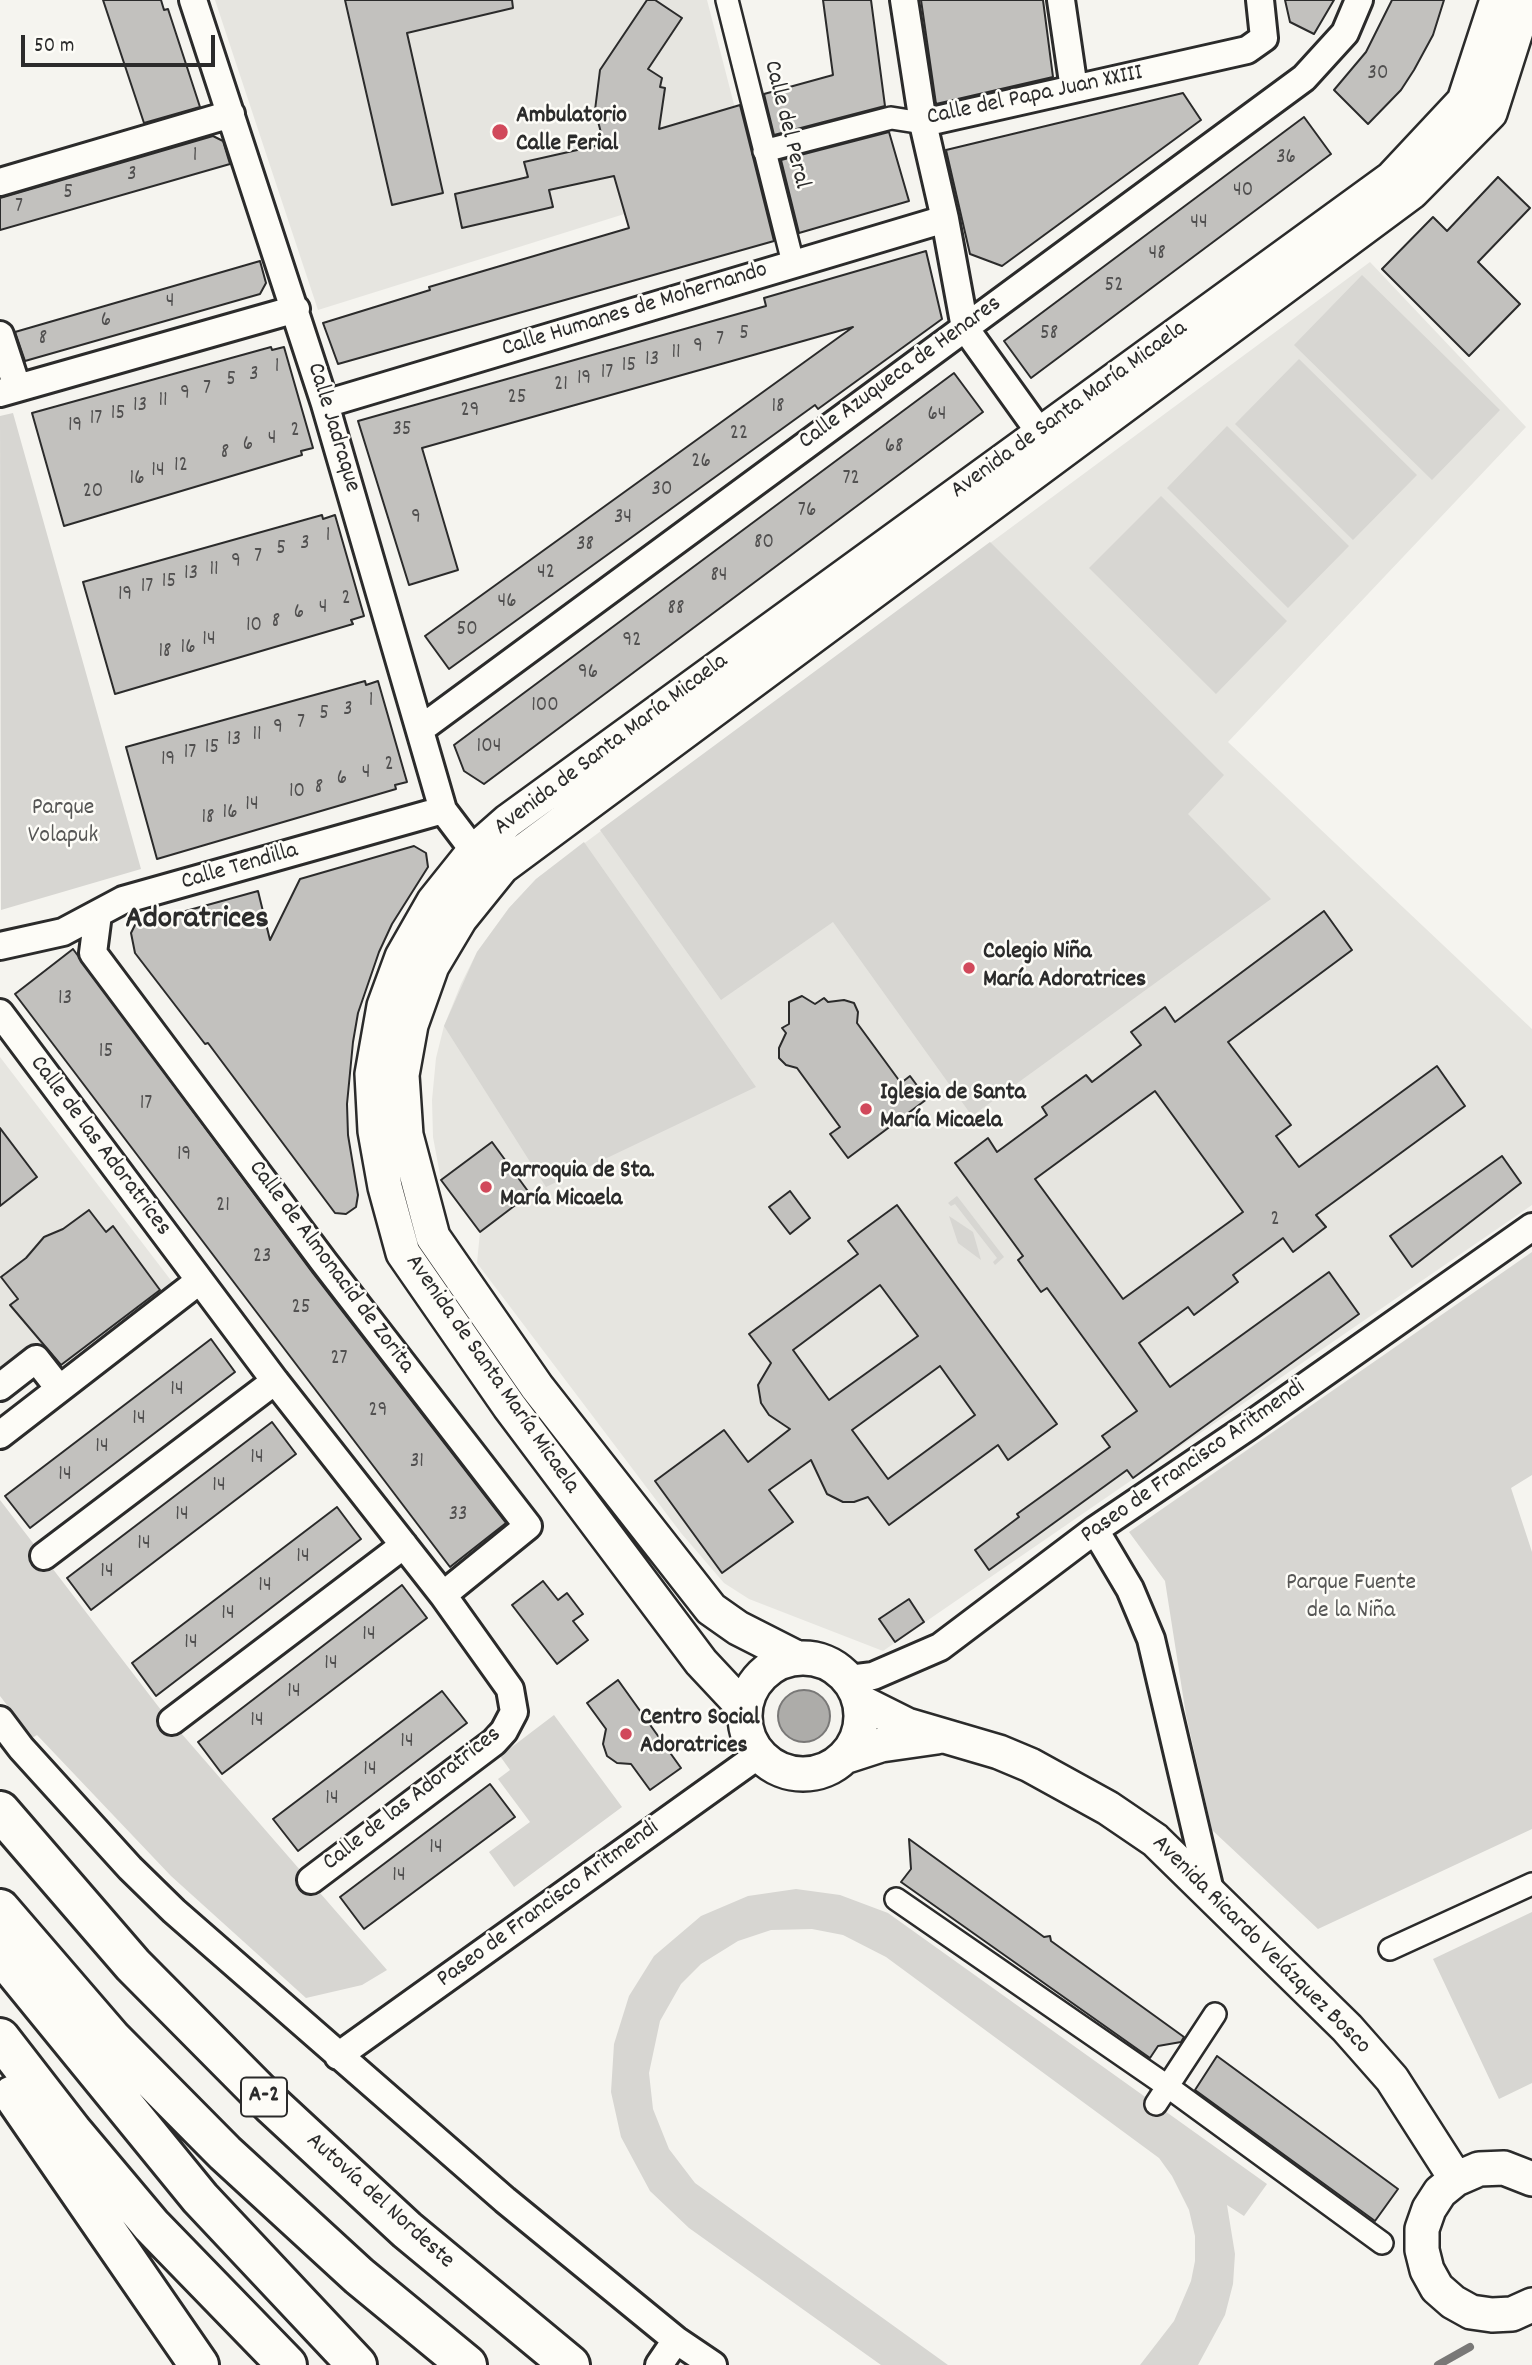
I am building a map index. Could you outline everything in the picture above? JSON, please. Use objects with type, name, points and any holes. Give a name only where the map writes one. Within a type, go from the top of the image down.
[{"type":"highway","name":"Autovía del Nordeste","points":[[0,1811],[133,1965],[271,2104],[407,2230],[563,2360]]},
{"type":"highway","points":[[0,1909],[112,2039],[225,2153],[359,2276],[467,2365]]},
{"type":"highway","points":[[0,1952],[200,2198],[357,2365]]},
{"type":"highway","points":[[0,2038],[72,2131],[151,2225],[287,2365]]},
{"type":"highway","points":[[0,2076],[199,2365]]},
{"type":"street","name":"Calle Jadraque","points":[[193,0],[296,309],[422,728],[443,810],[474,851]]},
{"type":"street","name":"Calle del Peral","points":[[727,0],[793,263]]},
{"type":"street","points":[[904,0],[923,123],[945,219],[965,328],[1049,445]]},
{"type":"street","points":[[1061,0],[1074,89]]},
{"type":"street","name":"Calle del Papa Juan XXIII","points":[[764,151],[891,118],[923,123],[1247,50],[1264,38],[1261,0]]},
{"type":"street","name":"Calle Azuqueca de Henares","points":[[422,728],[1304,78],[1345,33],[1359,0]]},
{"type":"street","name":"Avenida de Santa María Micaela","points":[[797,1658],[738,1628],[711,1609],[537,1387],[433,1237],[406,1135],[402,1075],[411,1025],[432,967],[460,919],[502,867],[1392,178],[1464,101],[1497,0]]},
{"type":"street","name":"Avenida de Santa María Micaela","points":[[746,1709],[693,1651],[509,1406],[404,1253],[384,1187],[375,1131],[372,1074],[384,1006],[402,957],[434,901],[474,851],[508,821],[1412,192],[1490,113],[1526,0]]},
{"type":"street","points":[[0,182],[231,114]]},
{"type":"street","name":"Calle Humanes de Mohernando","points":[[325,404],[945,219]]},
{"type":"street","points":[[0,335],[9,390],[296,309]]},
{"type":"street","name":"Calle Tendilla","points":[[0,946],[64,932],[123,900],[443,810]]},
{"type":"street","name":"Calle de Almonacid de Zorita","points":[[98,914],[93,953],[324,1262],[528,1527],[443,1595]]},
{"type":"street","name":"Calle de las Adoratrices","points":[[0,1013],[275,1381],[443,1595],[504,1677],[514,1701],[512,1721],[494,1742],[311,1880]]},
{"type":"street","name":"Paseo de Francisco Aritmendi","points":[[854,1690],[873,1676],[940,1647],[1094,1530],[1249,1426],[1532,1227]]},
{"type":"street","points":[[0,1435],[58,1387],[199,1281]]},
{"type":"street","points":[[0,1387],[36,1359],[58,1387]]},
{"type":"street","points":[[44,1556],[275,1381]]},
{"type":"street","points":[[1094,1530],[1130,1589],[1145,1621],[1210,1891]]},
{"type":"street","points":[[172,1721],[404,1545]]},
{"type":"street","points":[[797,1658],[826,1663],[854,1690],[860,1730],[856,1741],[844,1757],[825,1770],[797,1774],[776,1767],[760,1754],[746,1725],[749,1694],[763,1675],[782,1662],[797,1658]]},
{"type":"street","name":"Avenida Ricardo Velázquez Bosco","points":[[854,1690],[885,1716],[939,1737],[974,1744],[1030,1765],[1108,1808],[1155,1840],[1347,2028],[1392,2080],[1457,2179]]},
{"type":"street","points":[[0,1720],[21,1748],[130,1868],[338,2056],[505,2200],[676,2340],[712,2365]]},
{"type":"street","name":"Avenida Ricardo Velázquez Bosco","points":[[844,1757],[881,1745],[939,1737]]},
{"type":"street","name":"Paseo de Francisco Aritmendi","points":[[338,2056],[760,1754]]},
{"type":"street","points":[[1390,1949],[1532,1884]]},
{"type":"street","points":[[895,1899],[1161,2095],[1382,2243]]},
{"type":"street","points":[[1161,2095],[1215,2014]]},
{"type":"street","points":[[1523,2166],[1479,2169],[1457,2179],[1440,2192],[1429,2209],[1422,2229],[1424,2260],[1437,2288],[1452,2302],[1482,2314],[1512,2314],[1532,2306]]},
{"type":"street","points":[[659,2365],[676,2340]]},
{"type":"shaded area","name":"Ambulatorio Calle Ferial","points":[[215,0],[707,0],[752,174],[318,310]]},
{"type":"shaded area","name":"Colegio Niña María Adoratrices","points":[[1370,262],[1526,427],[1228,742],[1532,1029],[1532,1205],[883,1651],[749,1599],[724,1583],[681,1533],[477,1263],[480,1232],[441,1180],[433,1137],[432,1100],[436,1058],[444,1026],[461,984],[477,952],[509,908],[536,879]]},
{"type":"shaded area","points":[[0,1057],[173,1283],[57,1372],[36,1345],[0,1370]]},
{"type":"shaded area","points":[[804,1690],[814,1692],[822,1698],[828,1706],[828,1726],[822,1734],[814,1740],[804,1742],[794,1740],[786,1734],[780,1726],[778,1716],[780,1706],[786,1698],[794,1692]]},
{"type":"green space","points":[[1362,275],[1500,410],[1432,480],[1294,345]]},
{"type":"green space","points":[[1299,359],[1417,475],[1353,540],[1235,424]]},
{"type":"green space","name":"Parque Volapuk","points":[[13,413],[141,869],[1,910],[0,416]]},
{"type":"green space","points":[[1227,426],[1349,546],[1288,608],[1167,488]]},
{"type":"green space","points":[[1161,496],[1287,621],[1216,694],[1089,568]]},
{"type":"green space","points":[[990,542],[1224,775],[1188,814],[1271,899],[972,1116],[833,922],[721,1000],[600,830]]},
{"type":"green space","points":[[584,842],[756,1087],[546,1187],[444,1026],[477,952],[509,908],[536,879]]},
{"type":"green space","points":[[957,1196],[1004,1257],[995,1265],[993,1262],[997,1258],[955,1204],[951,1206],[948,1203]]},
{"type":"green space","points":[[949,1216],[973,1232],[981,1260],[958,1243]]},
{"type":"green space","name":"Parque Fuente de la Niña","points":[[1532,1252],[1532,1475],[1511,1488],[1532,1552],[1532,1829],[1318,1929],[1212,1830],[1186,1715],[1165,1581],[1129,1532]]},
{"type":"green space","points":[[0,1500],[161,1710],[387,1970],[362,1985],[306,1998],[171,1876],[37,1735],[32,1738],[0,1696]]},
{"type":"green space","points":[[554,1715],[622,1807],[514,1887],[489,1852],[530,1822],[498,1779],[510,1770],[500,1756]]},
{"type":"green space","points":[[796,1889],[840,1895],[888,1913],[1267,2184],[1244,2216],[1227,2205],[1235,2254],[1233,2284],[1225,2315],[1198,2365],[1140,2365],[1174,2321],[1191,2281],[1195,2261],[1195,2236],[1189,2210],[1172,2176],[1159,2158],[886,1957],[843,1935],[812,1929],[771,1930],[738,1941],[701,1964],[681,1984],[660,2021],[649,2073],[653,2109],[669,2149],[695,2183],[948,2365],[881,2365],[689,2228],[650,2191],[621,2137],[611,2092],[614,2044],[629,1996],[654,1956],[701,1916],[748,1896]]},
{"type":"green space","points":[[1532,1912],[1532,2083],[1499,2099],[1433,1959]]},
{"type":"building","points":[[103,0],[161,0],[164,10],[168,9],[200,107],[144,123]]},
{"type":"building","points":[[345,0],[512,0],[513,8],[407,33],[443,193],[392,205]]},
{"type":"building","points":[[647,0],[655,0],[682,18],[648,69],[662,78],[660,87],[665,88],[659,129],[740,105],[774,241],[338,364],[323,323],[430,290],[429,287],[629,228],[614,176],[549,190],[553,207],[462,228],[455,194],[528,177],[524,162],[604,144],[595,110],[600,70]]},
{"type":"building","points":[[823,0],[871,0],[885,106],[774,135],[764,94],[833,75]]},
{"type":"building","points":[[921,0],[1043,0],[1053,77],[936,104]]},
{"type":"building","points":[[1285,0],[1334,0],[1314,34],[1290,22]]},
{"type":"building","points":[[1392,0],[1444,0],[1433,35],[1414,70],[1401,90],[1368,124],[1334,90],[1366,52]]},
{"type":"building","points":[[1183,93],[1201,120],[1002,266],[970,254],[946,150]]},
{"type":"building","points":[[1304,117],[1331,154],[1031,378],[1004,341]]},
{"type":"building","points":[[889,132],[909,201],[799,233],[781,160]]},
{"type":"building","points":[[213,136],[223,141],[230,164],[0,230],[0,198]]},
{"type":"building","points":[[1498,177],[1530,208],[1478,262],[1520,304],[1469,356],[1382,269],[1433,217],[1447,231]]},
{"type":"building","points":[[926,251],[942,319],[818,409],[815,405],[449,669],[425,636],[853,327],[422,448],[458,570],[409,585],[358,421],[766,306],[764,298]]},
{"type":"building","points":[[260,261],[266,283],[260,294],[25,361],[15,332]]},
{"type":"building","points":[[271,347],[272,350],[284,347],[313,448],[301,451],[302,455],[64,526],[32,413]]},
{"type":"building","points":[[954,373],[983,412],[484,784],[464,771],[454,745]]},
{"type":"building","points":[[322,515],[323,519],[335,515],[364,616],[351,620],[353,624],[115,694],[83,582]]},
{"type":"building","points":[[365,681],[366,685],[378,681],[407,782],[395,785],[396,789],[157,859],[126,747]]},
{"type":"building","points":[[414,846],[426,853],[428,867],[392,924],[379,952],[358,1013],[347,1104],[348,1135],[358,1195],[356,1207],[346,1214],[335,1213],[208,1043],[205,1044],[135,953],[131,933],[135,925],[258,891],[270,940],[300,879]]},
{"type":"building","points":[[1324,911],[1352,950],[1228,1042],[1291,1125],[1276,1136],[1299,1167],[1437,1066],[1465,1106],[1316,1215],[1326,1227],[1293,1252],[1283,1238],[1233,1275],[1238,1282],[1194,1315],[1188,1307],[1139,1343],[1170,1387],[1329,1272],[1359,1314],[1133,1478],[1127,1470],[989,1570],[975,1550],[1019,1517],[1017,1514],[1110,1447],[1102,1436],[1137,1411],[1047,1288],[1041,1292],[1018,1260],[1023,1256],[955,1163],[988,1138],[997,1152],[1047,1115],[1042,1107],[1086,1075],[1092,1082],[1141,1045],[1131,1032],[1165,1007],[1175,1022]],"holes":[[[1155,1091],[1243,1212],[1123,1299],[1035,1179]]]},
{"type":"building","points":[[73,949],[312,1272],[506,1523],[450,1567],[15,994]]},
{"type":"building","name":"Iglesia de Santa María Micaela","points":[[802,996],[815,1004],[824,998],[828,1002],[844,1000],[854,1003],[858,1012],[857,1023],[901,1083],[910,1076],[927,1099],[848,1158],[830,1134],[840,1127],[797,1068],[786,1065],[779,1058],[779,1048],[786,1033],[782,1028],[789,1024],[789,1002]]},
{"type":"building","points":[[0,1128],[37,1177],[0,1206]]},
{"type":"building","name":"Parroquia de Sta. María Micaela","points":[[492,1142],[530,1194],[480,1232],[441,1180]]},
{"type":"building","points":[[1502,1156],[1521,1183],[1412,1267],[1390,1236]]},
{"type":"building","points":[[790,1191],[810,1218],[790,1234],[769,1207]]},
{"type":"building","points":[[897,1205],[1057,1424],[1008,1460],[998,1445],[889,1525],[868,1497],[854,1502],[843,1502],[827,1494],[811,1460],[769,1490],[793,1522],[722,1573],[655,1481],[724,1430],[748,1462],[790,1429],[769,1415],[761,1403],[758,1385],[771,1363],[749,1334],[858,1254],[848,1241]],"holes":[[[880,1285],[918,1336],[829,1400],[793,1350]],[[940,1366],[975,1415],[888,1479],[852,1430]]]},
{"type":"building","points":[[89,1210],[106,1232],[113,1226],[160,1290],[61,1365],[10,1305],[18,1299],[1,1277],[26,1258],[44,1237],[63,1229]]},
{"type":"building","points":[[211,1339],[235,1372],[30,1528],[5,1496]]},
{"type":"building","points":[[272,1422],[296,1454],[91,1610],[67,1578]]},
{"type":"building","points":[[337,1507],[361,1539],[156,1696],[132,1663]]},
{"type":"building","points":[[543,1581],[558,1600],[567,1593],[583,1614],[573,1621],[588,1640],[557,1664],[512,1605]]},
{"type":"building","points":[[402,1585],[427,1618],[222,1774],[198,1742]]},
{"type":"building","points":[[909,1599],[924,1622],[895,1642],[879,1619]]},
{"type":"building","name":"Centro Social Adoratrices","points":[[618,1680],[681,1768],[650,1790],[631,1764],[617,1763],[607,1756],[603,1744],[606,1729],[587,1703]]},
{"type":"building","points":[[442,1691],[467,1723],[298,1851],[273,1819]]},
{"type":"building","points":[[490,1784],[515,1817],[364,1929],[340,1897]]},
{"type":"building","points":[[909,1839],[1044,1937],[1050,1936],[1051,1941],[1184,2037],[1181,2042],[1158,2046],[1150,2058],[901,1882],[911,1869]]},
{"type":"building","points":[[1217,2056],[1398,2189],[1375,2221],[1195,2090]]},
{"type":"waterway","points":[[1438,2365],[1470,2347]]},
{"type":"place","name":"Ambulatorio Calle Ferial","points":[[500,132]]},
{"type":"place","name":"Colegio Niña María Adoratrices","points":[[969,968]]},
{"type":"place","name":"Iglesia de Santa María Micaela","points":[[866,1109]]},
{"type":"place","name":"Parroquia de Sta. María Micaela","points":[[486,1187]]},
{"type":"place","name":"Centro Social Adoratrices","points":[[626,1734]]},
{"type":"district","name":"Adoratrices","points":[[197,922]]}]
